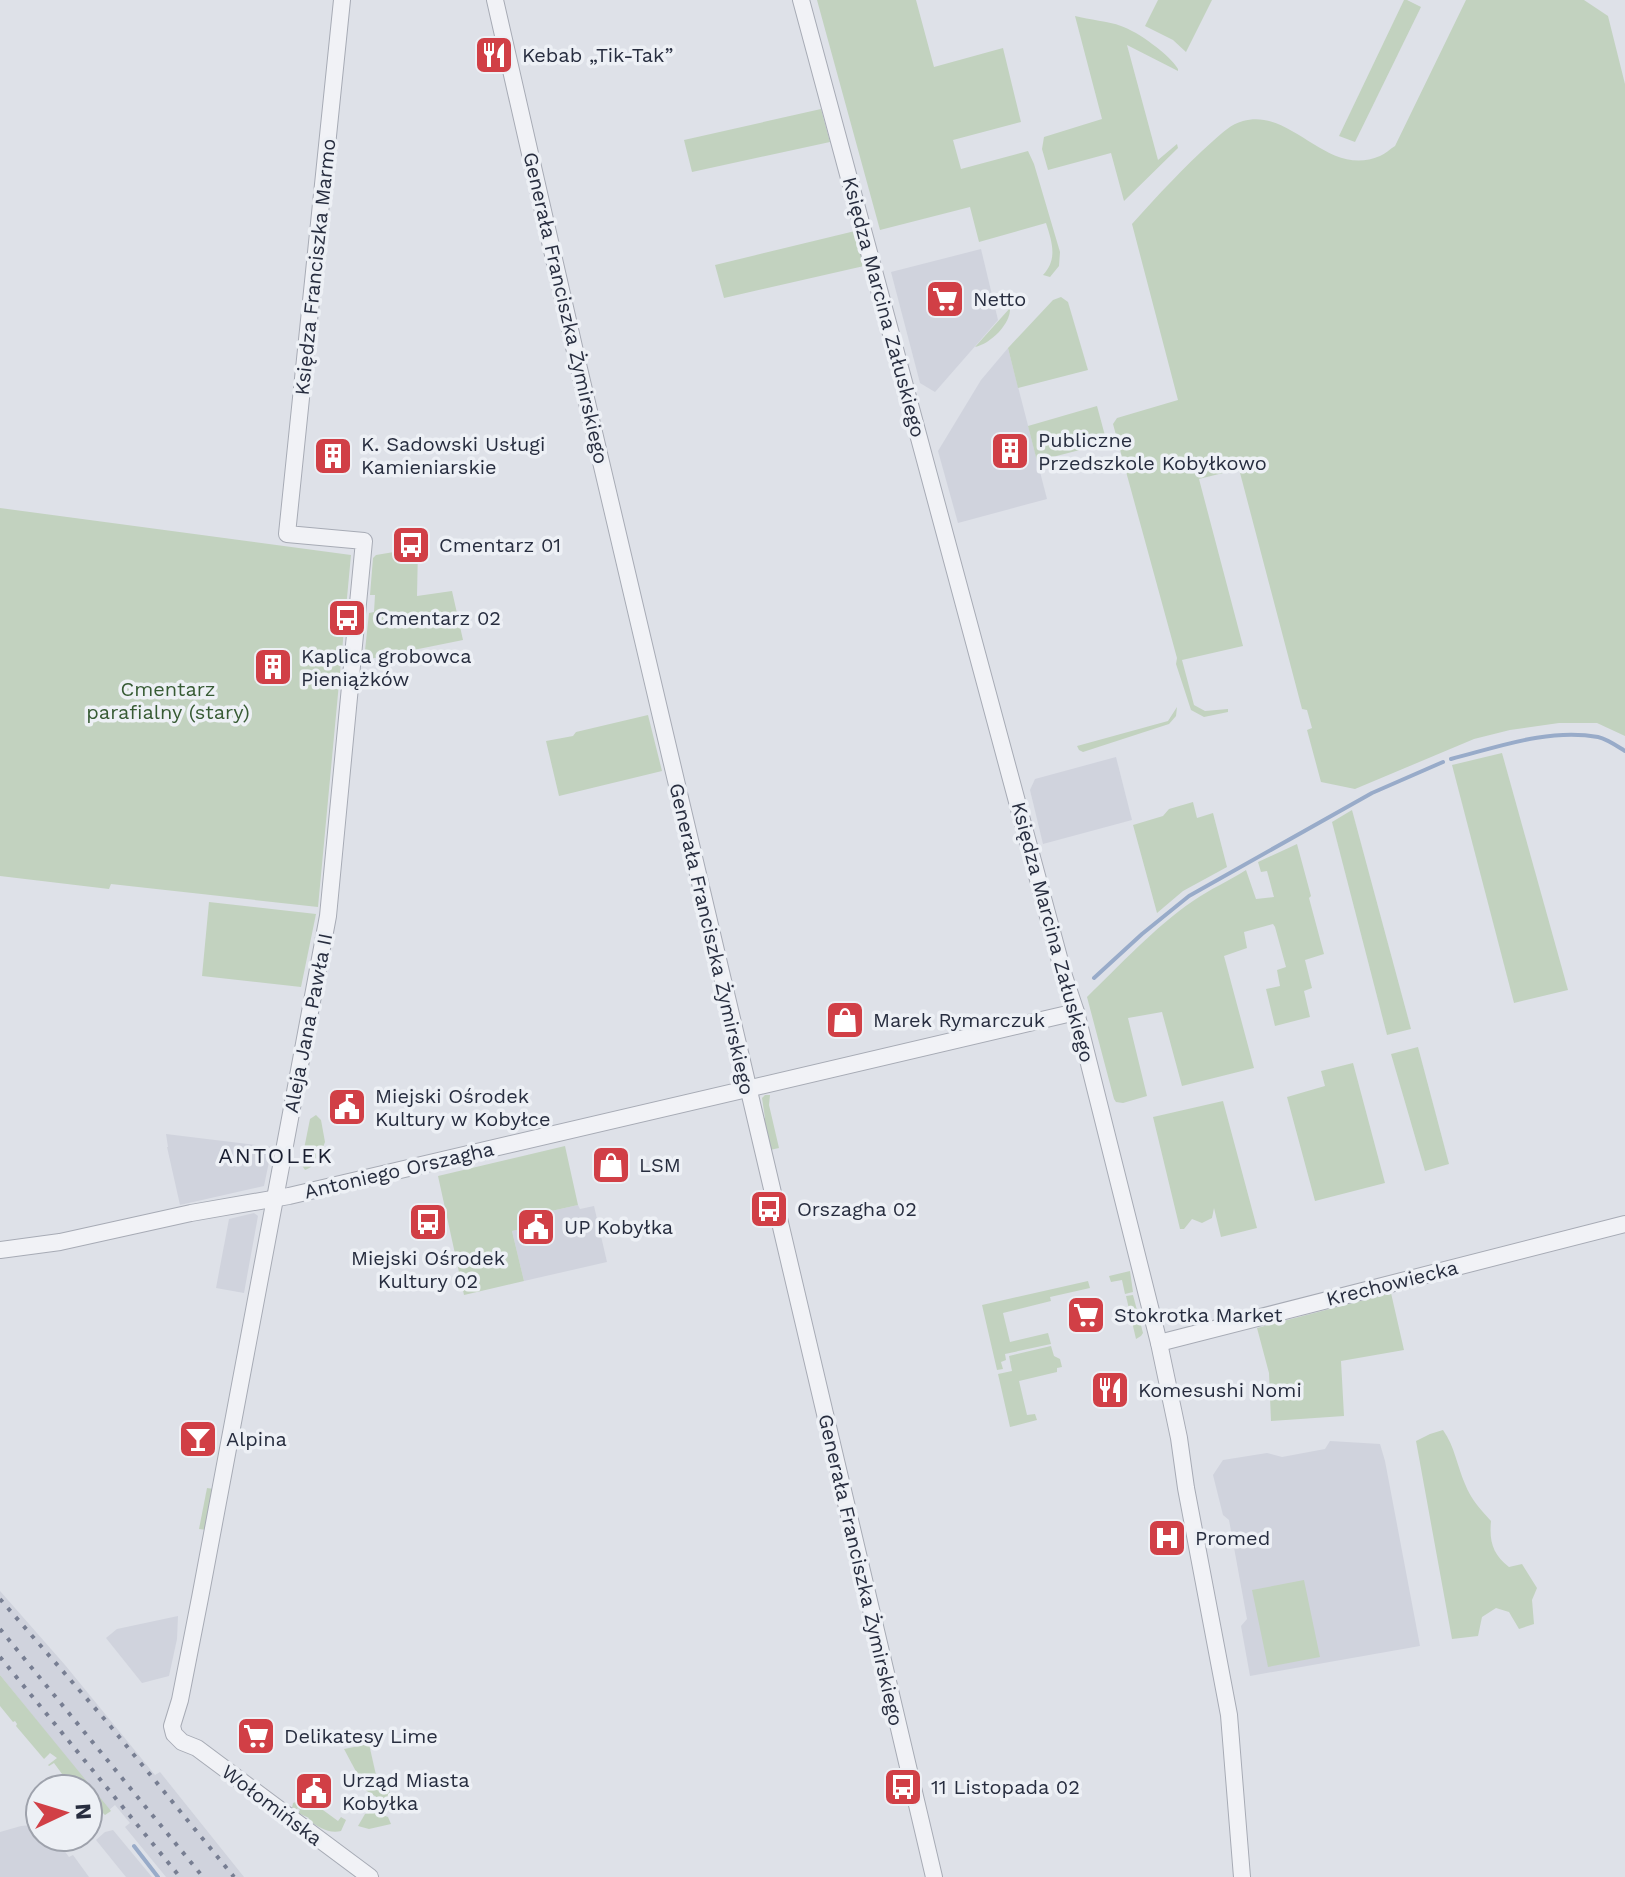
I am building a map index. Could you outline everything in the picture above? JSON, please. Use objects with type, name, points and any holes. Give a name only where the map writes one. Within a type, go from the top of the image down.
[{"type":"street","name":"Księdza Franciszka Marmo","points":[[342,0],[287,534],[364,541]]},
{"type":"street","name":"Generała Franciszka Żymirskiego","points":[[495,0],[747,1088],[934,1877]]},
{"type":"street","name":"Księdza Marcina Załuskiego","points":[[801,0],[1076,1012],[1159,1343],[1229,1715],[1242,1877]]},
{"type":"street","name":"Aleja Jana Pawła II","points":[[174,1734],[172,1726],[200,1598],[328,916],[364,541]]},
{"type":"street","name":"Antoniego Orszagha","points":[[0,1250],[60,1242],[196,1212],[275,1199],[1076,1012]]},
{"type":"street","name":"Krechowiecka","points":[[1159,1343],[1625,1224]]},
{"type":"street","name":"Wołomińska","points":[[174,1734],[370,1877]]},
{"type":"shaded area","points":[[981,249],[998,320],[935,392],[920,383],[891,272]]},
{"type":"shaded area","points":[[1008,348],[1047,499],[958,523],[938,451],[981,380]]},
{"type":"shaded area","points":[[1116,757],[1132,820],[1043,844],[1030,790],[1035,779]]},
{"type":"shaded area","points":[[166,1134],[272,1147],[264,1186],[180,1205]]},
{"type":"shaded area","points":[[578,1205],[580,1209],[594,1206],[607,1262],[524,1281],[512,1231],[521,1229],[529,1216]]},
{"type":"shaded area","points":[[254,1213],[258,1216],[244,1293],[216,1288],[229,1219]]},
{"type":"shaded area","points":[[1330,1441],[1380,1444],[1420,1646],[1250,1676],[1241,1626],[1247,1619],[1229,1520],[1223,1515],[1213,1475],[1223,1460],[1267,1453],[1282,1457],[1325,1449]]},
{"type":"shaded area","points":[[0,1591],[155,1775],[160,1772],[244,1877],[166,1877],[125,1827],[130,1823],[115,1805],[109,1810],[104,1804],[104,1773],[79,1773],[0,1675]]},
{"type":"shaded area","points":[[178,1616],[177,1639],[169,1676],[142,1683],[106,1638],[117,1629]]},
{"type":"shaded area","points":[[24,1826],[24,1853],[73,1855],[89,1877],[0,1877],[0,1832]]},
{"type":"shaded area","points":[[113,1830],[152,1877],[126,1877],[104,1850],[105,1832]]},
{"type":"green space","points":[[817,0],[916,0],[934,67],[1003,48],[1021,122],[953,140],[961,169],[1028,151],[1060,252],[1059,266],[1050,277],[1043,275],[1052,257],[1046,223],[979,242],[970,207],[880,230]]},
{"type":"green space","points":[[1158,0],[1212,0],[1186,52],[1173,40],[1145,26]]},
{"type":"green space","points":[[1404,0],[1421,7],[1355,142],[1339,136]]},
{"type":"green space","points":[[1466,0],[1584,0],[1608,16],[1625,84],[1625,736],[1597,723],[1559,723],[1510,730],[1474,739],[1355,789],[1321,782],[1307,730],[1312,728],[1307,710],[1302,709],[1239,469],[1199,479],[1243,646],[1182,660],[1194,705],[1205,711],[1228,709],[1228,712],[1204,717],[1191,710],[1113,424],[1117,418],[1178,400],[1132,224],[1202,151],[1227,129],[1243,121],[1261,119],[1278,124],[1343,158],[1361,161],[1384,154],[1395,146]]},
{"type":"green space","points":[[1075,16],[1128,29],[1161,51],[1178,69],[1127,45],[1158,160],[1177,144],[1178,148],[1124,201],[1111,153],[1048,170],[1042,149],[1044,137],[1102,119]]},
{"type":"green space","points":[[821,109],[830,142],[692,172],[684,140]]},
{"type":"green space","points":[[855,231],[864,266],[724,298],[715,265]]},
{"type":"green space","points":[[1061,297],[1068,302],[1088,370],[1018,388],[1008,348],[1053,300]]},
{"type":"green space","points":[[1010,308],[1007,320],[998,332],[975,347]]},
{"type":"green space","points":[[1097,406],[1107,443],[1037,461],[1028,426]]},
{"type":"green space","name":"Cmentarz parafialny (stary)","points":[[0,508],[351,555],[318,907],[111,884],[109,889],[0,876]]},
{"type":"green space","points":[[418,548],[417,596],[452,591],[463,640],[364,660],[369,613],[374,612],[375,595],[370,595],[373,558]]},
{"type":"green space","points":[[1177,707],[1176,716],[1169,724],[1083,752],[1077,746],[1168,721]]},
{"type":"green space","points":[[648,715],[662,771],[559,796],[546,741]]},
{"type":"green space","points":[[1502,753],[1568,990],[1514,1003],[1452,765]]},
{"type":"green space","points":[[1193,802],[1197,818],[1213,813],[1227,867],[1183,891],[1157,913],[1133,825]]},
{"type":"green space","points":[[1352,810],[1411,1029],[1387,1035],[1332,822]]},
{"type":"green space","points":[[1297,844],[1324,954],[1305,960],[1312,988],[1304,991],[1310,1017],[1275,1026],[1266,989],[1280,986],[1277,970],[1286,967],[1275,927],[1273,924],[1244,932],[1247,948],[1224,956],[1254,1068],[1182,1086],[1162,1012],[1128,1018],[1147,1096],[1116,1102],[1087,997],[1165,922],[1199,897],[1246,870],[1256,899],[1274,897],[1267,871],[1261,872],[1258,862]]},
{"type":"green space","points":[[209,902],[316,914],[301,987],[202,976]]},
{"type":"green space","points":[[1418,1047],[1449,1164],[1425,1171],[1391,1054]]},
{"type":"green space","points":[[1353,1063],[1385,1183],[1315,1201],[1287,1097],[1325,1086],[1321,1071]]},
{"type":"green space","points":[[770,1095],[769,1105],[779,1148],[770,1150],[761,1119],[765,1118],[762,1098]]},
{"type":"green space","points":[[1223,1101],[1257,1228],[1221,1237],[1214,1208],[1212,1218],[1202,1223],[1192,1219],[1184,1229],[1180,1229],[1153,1117]]},
{"type":"green space","points":[[316,1115],[321,1120],[325,1142],[315,1162],[305,1170],[301,1164],[310,1119]]},
{"type":"green space","points":[[565,1146],[578,1205],[529,1216],[521,1229],[512,1231],[524,1281],[464,1295],[438,1176]]},
{"type":"green space","points":[[1130,1271],[1133,1292],[1125,1294],[1122,1280],[1111,1282],[1109,1276]]},
{"type":"green space","points":[[1088,1281],[1090,1288],[1003,1313],[1010,1342],[1048,1333],[1051,1344],[1005,1354],[1006,1360],[1001,1362],[1003,1369],[997,1370],[982,1305]]},
{"type":"green space","points":[[1391,1293],[1404,1350],[1341,1361],[1344,1416],[1271,1421],[1269,1373],[1257,1328]]},
{"type":"green space","points":[[1133,1295],[1143,1333],[1136,1339],[1126,1296]]},
{"type":"green space","points":[[1051,1346],[1062,1367],[1057,1368],[1057,1372],[1019,1381],[1027,1415],[1035,1414],[1037,1420],[1010,1427],[998,1374],[1012,1371],[1009,1356]]},
{"type":"green space","points":[[1443,1430],[1467,1489],[1491,1521],[1496,1552],[1509,1567],[1522,1564],[1537,1588],[1532,1600],[1534,1624],[1519,1629],[1509,1612],[1496,1608],[1482,1617],[1478,1636],[1452,1639],[1416,1441]]},
{"type":"green space","points":[[207,1488],[214,1489],[207,1530],[199,1529]]},
{"type":"green space","points":[[1304,1580],[1320,1657],[1268,1667],[1252,1590]]},
{"type":"green space","points":[[0,1675],[80,1773],[61,1773],[54,1763],[49,1766],[57,1758],[50,1753],[44,1759],[0,1706]]},
{"type":"green space","points":[[369,1744],[376,1775],[360,1779],[344,1749]]},
{"type":"green space","points":[[377,1779],[379,1788],[389,1789],[391,1806],[362,1788],[363,1782]]},
{"type":"green space","points":[[301,1800],[312,1802],[338,1821],[341,1817],[346,1820],[341,1831],[324,1829],[298,1813],[298,1808],[292,1808],[293,1803]]},
{"type":"green space","points":[[104,1802],[111,1811],[104,1814]]},
{"type":"green space","points":[[374,1812],[388,1817],[391,1824],[369,1829],[358,1826],[365,1814]]},
{"type":"waterway","points":[[1451,759],[1524,740],[1561,735],[1598,737],[1625,751]]},
{"type":"waterway","points":[[1094,978],[1189,896],[1372,793],[1443,762]]},
{"type":"waterway","points":[[134,1846],[158,1877]]},
{"type":"railway","points":[[0,1599],[107,1722],[234,1877]]},
{"type":"railway","points":[[0,1629],[203,1877]]},
{"type":"railway","points":[[0,1657],[180,1877]]},
{"type":"place","name":"Kebab „Tik-Tak”","points":[[494,55]]},
{"type":"place","name":"Netto","points":[[945,299]]},
{"type":"place","name":"Publiczne Przedszkole Kobyłkowo","points":[[1010,451]]},
{"type":"place","name":"K. Sadowski Usługi Kamieniarskie","points":[[333,456]]},
{"type":"place","name":"Cmentarz 01","points":[[411,545]]},
{"type":"place","name":"Cmentarz 02","points":[[347,618]]},
{"type":"place","name":"Kaplica grobowca Pieniążków","points":[[273,667]]},
{"type":"place","name":"Marek Rymarczuk","points":[[845,1020]]},
{"type":"place","name":"Miejski Ośrodek Kultury w Kobyłce","points":[[347,1107]]},
{"type":"place","name":"LSM","points":[[611,1165]]},
{"type":"place","name":"Orszagha 02","points":[[769,1209]]},
{"type":"place","name":"Miejski Ośrodek Kultury 02","points":[[428,1222]]},
{"type":"place","name":"UP Kobyłka","points":[[536,1227]]},
{"type":"place","name":"Stokrotka Market","points":[[1086,1315]]},
{"type":"place","name":"Komesushi Nomi","points":[[1110,1390]]},
{"type":"place","name":"Alpina","points":[[198,1439]]},
{"type":"place","name":"Promed","points":[[1167,1538]]},
{"type":"place","name":"Delikatesy Lime","points":[[256,1736]]},
{"type":"place","name":"11 Listopada 02","points":[[903,1787]]},
{"type":"place","name":"Urząd Miasta Kobyłka","points":[[314,1791]]},
{"type":"district","name":"ANTOLEK","points":[[276,1155]]}]
